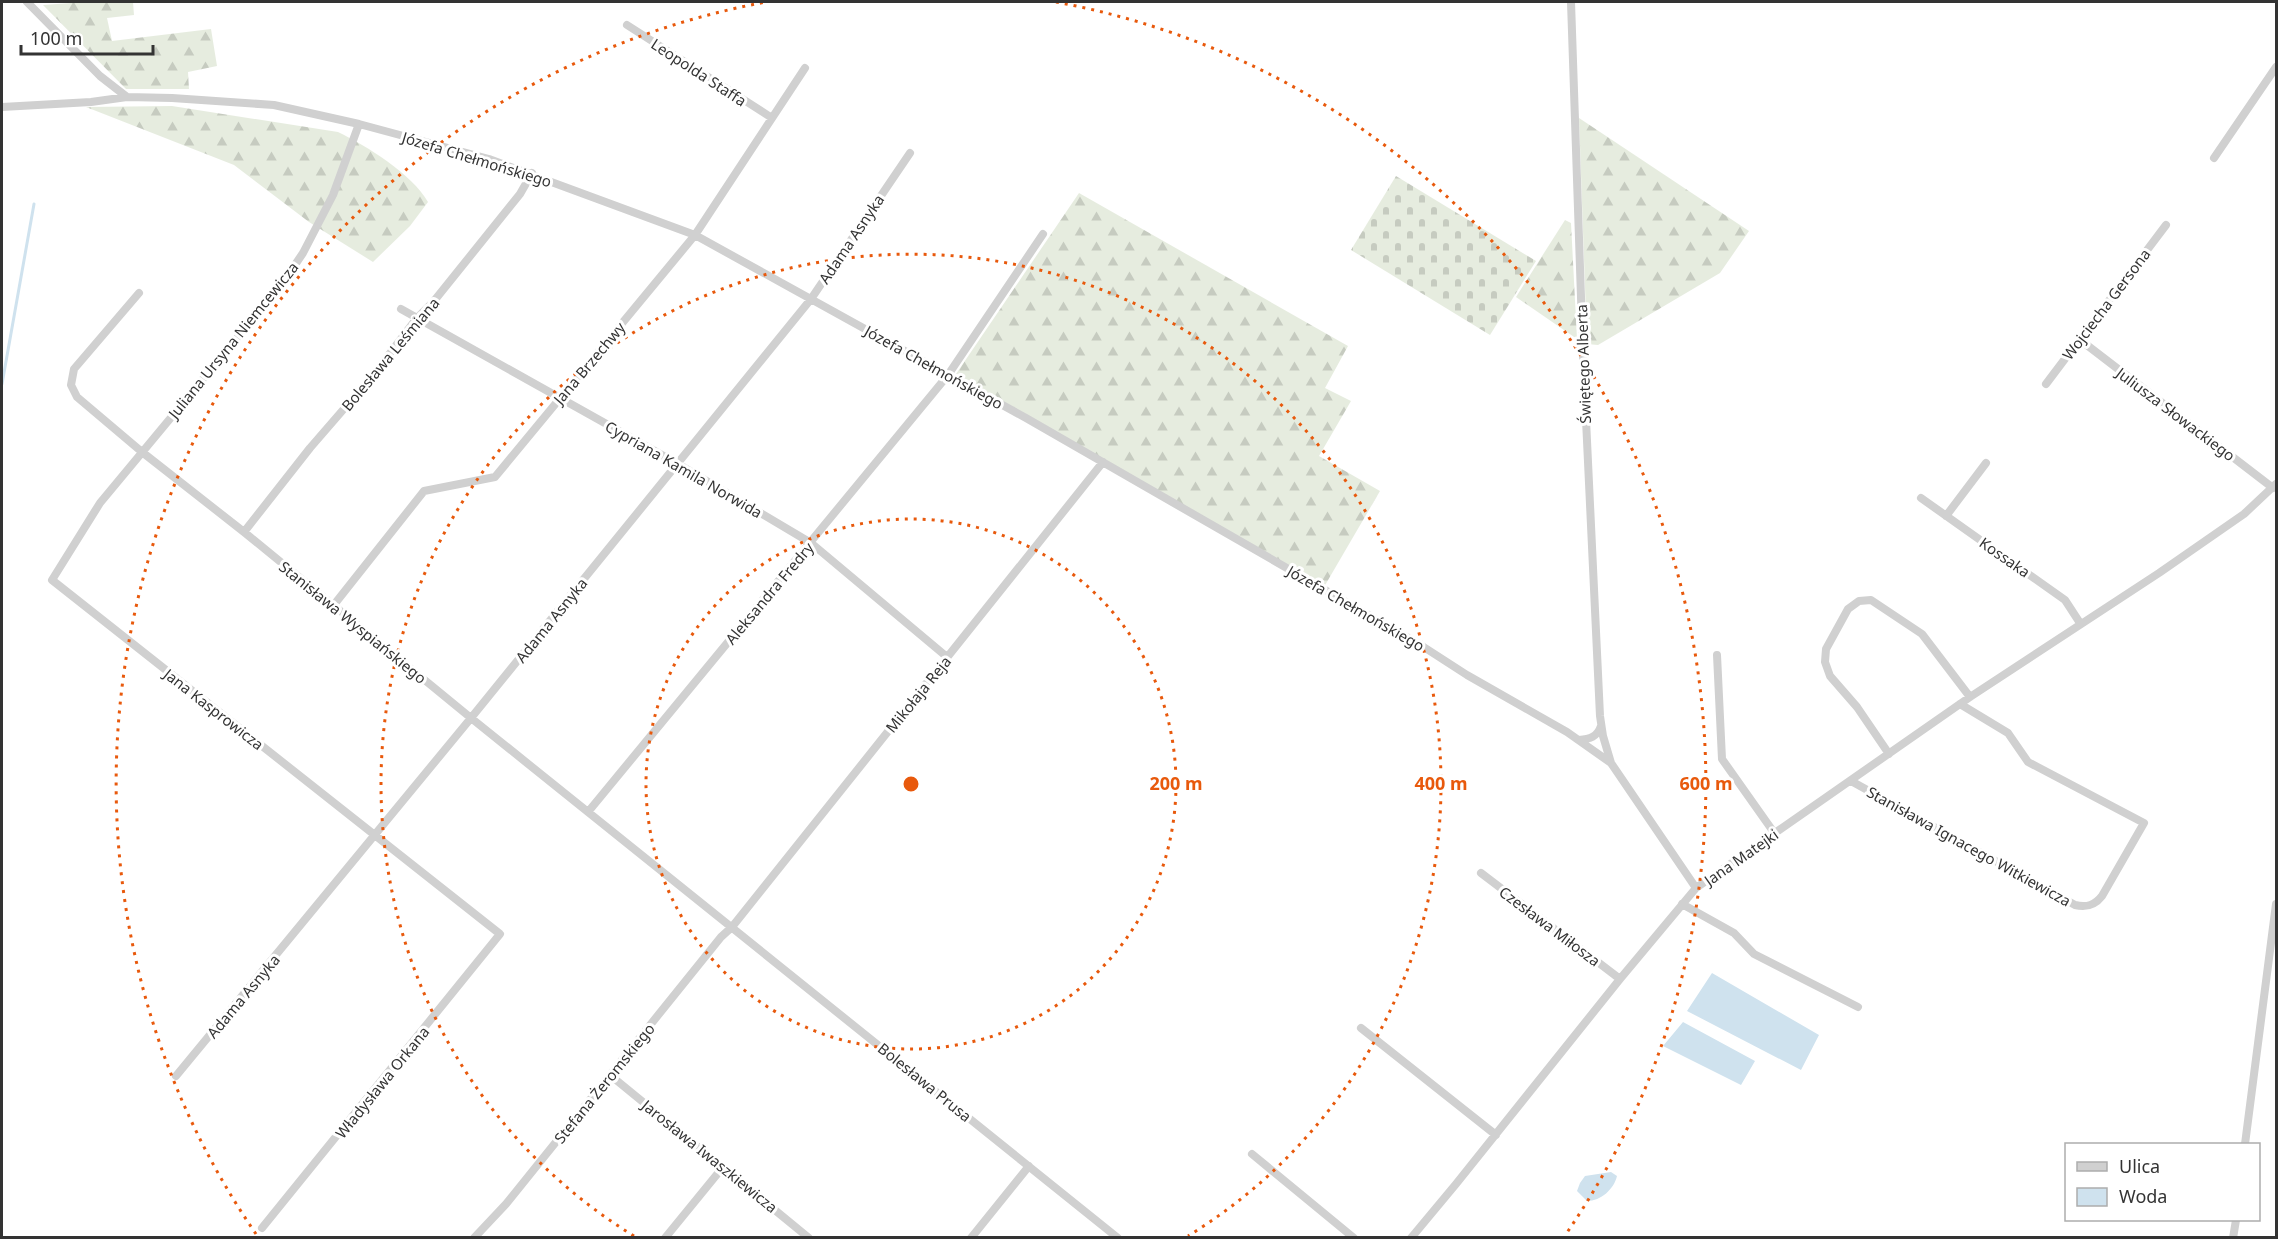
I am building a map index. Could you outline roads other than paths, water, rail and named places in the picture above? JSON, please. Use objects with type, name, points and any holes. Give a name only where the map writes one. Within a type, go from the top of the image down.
[{"type":"street","points":[[27,2],[100,76],[128,97]]},
{"type":"street","name":"Świętego Alberta","points":[[1571,2],[1582,356],[1601,726],[1611,763]]},
{"type":"street","name":"Leopolda Staffa","points":[[627,25],[772,118]]},
{"type":"street","name":"Jana Brzechwy","points":[[333,606],[424,491],[495,477],[695,235],[805,68]]},
{"type":"street","points":[[2214,158],[2277,68]]},
{"type":"street","name":"Józefa Chełmońskiego","points":[[2,107],[91,102],[128,97],[274,105],[360,124],[489,159],[695,235],[1103,462],[1419,644],[1467,675],[1579,740],[1611,763],[1696,888]]},
{"type":"street","name":"Juliana Ursyna Niemcewicza","points":[[142,452],[282,284],[303,253],[333,195],[360,124]]},
{"type":"street","name":"Adama Asnyka","points":[[176,1076],[812,299],[910,153]]},
{"type":"street","name":"Bolesława Leśmiana","points":[[244,532],[290,473],[375,373],[417,318],[434,302],[513,203],[532,173]]},
{"type":"street","name":"Wojciecha Gersona","points":[[2046,384],[2166,225]]},
{"type":"street","name":"Aleksandra Fredry","points":[[588,812],[948,375],[1043,234]]},
{"type":"street","name":"Stanisława Wyspiańskiego","points":[[139,293],[76,367],[70,382],[77,397],[142,452],[732,927]]},
{"type":"street","name":"Cypriana Kamila Norwida","points":[[401,309],[678,464],[811,543],[947,657]]},
{"type":"street","name":"Juliusza Słowackiego","points":[[2079,339],[2275,486],[2244,514],[2159,573]]},
{"type":"street","name":"Jana Kasprowicza","points":[[142,452],[100,503],[52,580],[500,934]]},
{"type":"street","name":"Mikołaja Reja","points":[[732,927],[1103,462]]},
{"type":"street","points":[[1947,516],[1986,463]]},
{"type":"street","name":"Kossaka","points":[[1921,498],[2065,600],[2080,623]]},
{"type":"street","name":"Jana Matejki","points":[[1411,1238],[1696,888],[1970,697],[2159,573]]},
{"type":"street","points":[[1889,754],[1857,707],[1830,676],[1825,662],[1826,650],[1848,609],[1856,602],[1864,599],[1871,600],[1922,634],[1970,697]]},
{"type":"street","points":[[1717,655],[1722,759],[1775,834]]},
{"type":"street","name":"Stanisława Ignacego Witkiewicza","points":[[1851,781],[2075,905],[2090,906],[2096,903],[2144,823],[2028,762],[2008,733],[1960,704]]},
{"type":"street","points":[[1579,740],[1593,737],[1599,732],[1601,726]]},
{"type":"street","name":"Czesława Miłosza","points":[[1481,873],[1620,979]]},
{"type":"street","points":[[2245,1143],[2277,903]]},
{"type":"street","points":[[1682,904],[1734,933],[1754,954],[1858,1007]]},
{"type":"street","name":"Stefana Żeromskiego","points":[[474,1238],[506,1204],[721,937],[732,927]]},
{"type":"street","name":"Bolesława Prusa","points":[[732,927],[1118,1238]]},
{"type":"street","name":"Władysława Orkana","points":[[262,1228],[500,934]]},
{"type":"street","points":[[1361,1028],[1496,1135]]},
{"type":"street","name":"Jarosława Iwaszkiewicza","points":[[610,1076],[809,1238]]},
{"type":"street","points":[[1252,1154],[1354,1238]]},
{"type":"street","points":[[971,1238],[1029,1166]]},
{"type":"street","points":[[665,1238],[723,1167]]},
{"type":"street","points":[[2233,1238],[2236,1221]]},
{"type":"water","points":[[1712,973],[1819,1035],[1801,1070],[1687,1011]]},
{"type":"water","points":[[1683,1022],[1755,1061],[1741,1085],[1663,1046]]},
{"type":"water","points":[[1611,1172],[1617,1176],[1610,1190],[1602,1197],[1587,1201],[1577,1191],[1585,1176]]},
{"type":"waterway","points":[[2,384],[34,204]]}]
